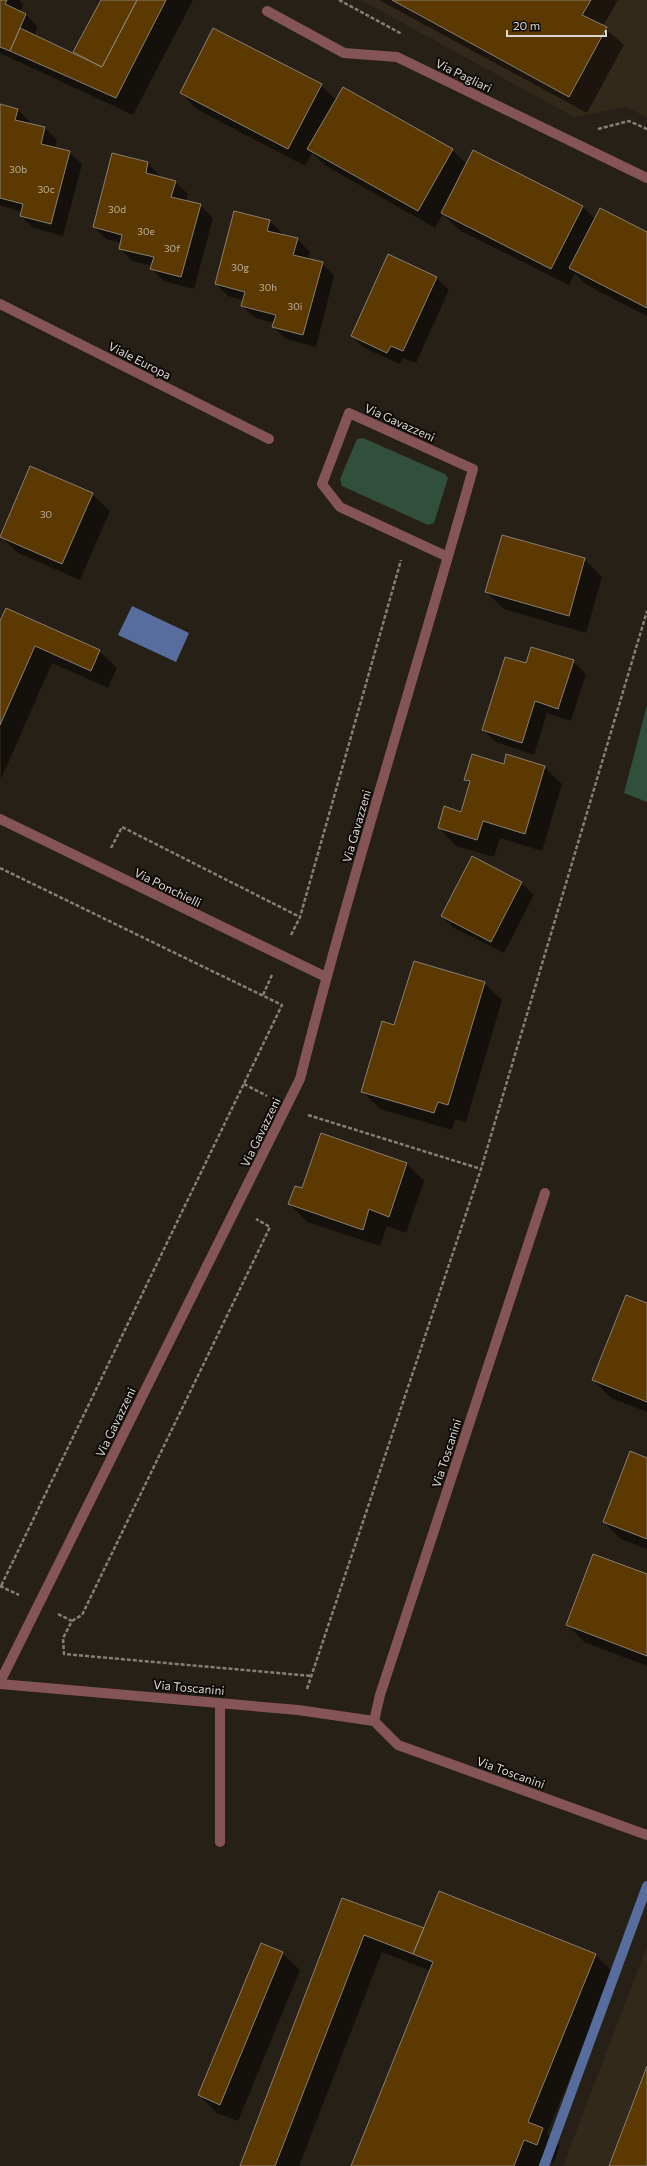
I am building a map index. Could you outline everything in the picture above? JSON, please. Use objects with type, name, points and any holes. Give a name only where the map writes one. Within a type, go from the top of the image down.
[{"type":"street","name":"Via Pagliari","points":[[267,11],[344,53],[397,57],[647,178]]},
{"type":"street","name":"Viale Europa","points":[[0,304],[269,439]]},
{"type":"street","name":"Via Gavazzeni","points":[[0,1683],[300,1079],[326,977],[448,557],[473,469],[349,413],[322,484],[340,508],[448,557]]},
{"type":"street","name":"Via Ponchielli","points":[[0,819],[326,977]]},
{"type":"street","name":"Via Toscanini","points":[[374,1721],[380,1695],[545,1193]]},
{"type":"street","name":"Via Toscanini","points":[[0,1683],[298,1710],[374,1721],[398,1745],[643,1833]]},
{"type":"street","points":[[220,1703],[220,1842]]},
{"type":"path","points":[[263,995],[300,917],[408,538]]},
{"type":"path","points":[[298,1710],[312,1676],[481,1169],[647,611]]},
{"type":"path","points":[[111,848],[122,827],[300,917]]},
{"type":"path","points":[[0,868],[282,1005],[0,1586],[40,1604],[72,1621]]},
{"type":"path","points":[[287,1107],[311,1116],[481,1169]]},
{"type":"path","points":[[254,1218],[270,1227],[82,1615],[72,1621],[63,1638],[64,1654],[312,1676]]},
{"type":"shaded area","points":[[361,0],[647,0],[647,117],[625,107],[574,117]]},
{"type":"shaded area","points":[[647,1946],[647,2166],[563,2166]]},
{"type":"green space","points":[[363,438],[445,474],[448,478],[434,523],[428,525],[342,486],[340,479],[357,439]]},
{"type":"green space","points":[[647,705],[647,802],[624,793]]},
{"type":"water","points":[[132,606],[189,633],[176,662],[118,635]]},
{"type":"building","points":[[0,0],[7,0],[5,4],[26,14],[10,51],[0,47]]},
{"type":"building","points":[[101,0],[137,0],[102,67],[73,52]]},
{"type":"building","points":[[137,0],[166,0],[116,98],[10,51],[20,28],[102,67]]},
{"type":"building","points":[[392,0],[591,0],[582,15],[607,27],[569,97]]},
{"type":"building","points":[[213,28],[322,84],[288,149],[180,93]]},
{"type":"building","points":[[343,87],[453,149],[418,211],[307,149]]},
{"type":"building","points":[[0,104],[18,109],[15,120],[45,127],[41,144],[70,151],[51,224],[20,216],[23,204],[0,198]]},
{"type":"building","points":[[473,150],[583,206],[551,269],[441,213]]},
{"type":"building","points":[[112,153],[148,162],[146,173],[176,181],[171,197],[201,204],[181,277],[150,269],[154,257],[119,249],[122,235],[93,227]]},
{"type":"building","points":[[600,208],[647,232],[647,308],[569,268]]},
{"type":"building","points":[[234,211],[270,220],[267,231],[298,238],[293,255],[323,262],[303,335],[272,327],[276,315],[241,306],[245,292],[215,284]]},
{"type":"building","points":[[388,254],[437,277],[403,351],[391,346],[387,353],[351,336]]},
{"type":"building","points":[[30,466],[93,493],[62,564],[0,537]]},
{"type":"building","points":[[502,535],[585,558],[569,616],[485,592]]},
{"type":"building","points":[[6,608],[100,650],[91,671],[35,646],[0,725],[0,621]]},
{"type":"building","points":[[531,647],[574,660],[558,709],[535,701],[522,743],[482,730],[505,657],[526,663]]},
{"type":"building","points":[[472,754],[504,764],[506,754],[545,766],[525,834],[483,821],[477,840],[438,828],[444,806],[461,812],[470,781],[464,780]]},
{"type":"building","points":[[472,856],[522,882],[491,942],[441,916]]},
{"type":"building","points":[[414,961],[485,982],[448,1105],[438,1102],[434,1113],[361,1092],[382,1021],[394,1025]]},
{"type":"building","points":[[321,1133],[407,1163],[389,1217],[369,1209],[363,1230],[288,1204],[295,1186],[302,1188]]},
{"type":"building","points":[[626,1295],[647,1303],[647,1402],[592,1380]]},
{"type":"building","points":[[630,1451],[647,1458],[647,1539],[603,1522]]},
{"type":"building","points":[[593,1554],[647,1574],[647,1656],[566,1625]]},
{"type":"building","points":[[439,1891],[596,1954],[528,2122],[543,2128],[537,2145],[524,2140],[514,2166],[351,2166],[433,1962],[413,1954]]},
{"type":"building","points":[[342,1898],[424,1928],[413,1954],[364,1935],[275,2166],[240,2166]]},
{"type":"building","points":[[261,1943],[283,1952],[220,2105],[198,2095]]},
{"type":"building","points":[[647,2066],[647,2166],[609,2166]]},
{"type":"waterway","points":[[544,2166],[647,1886]]}]
